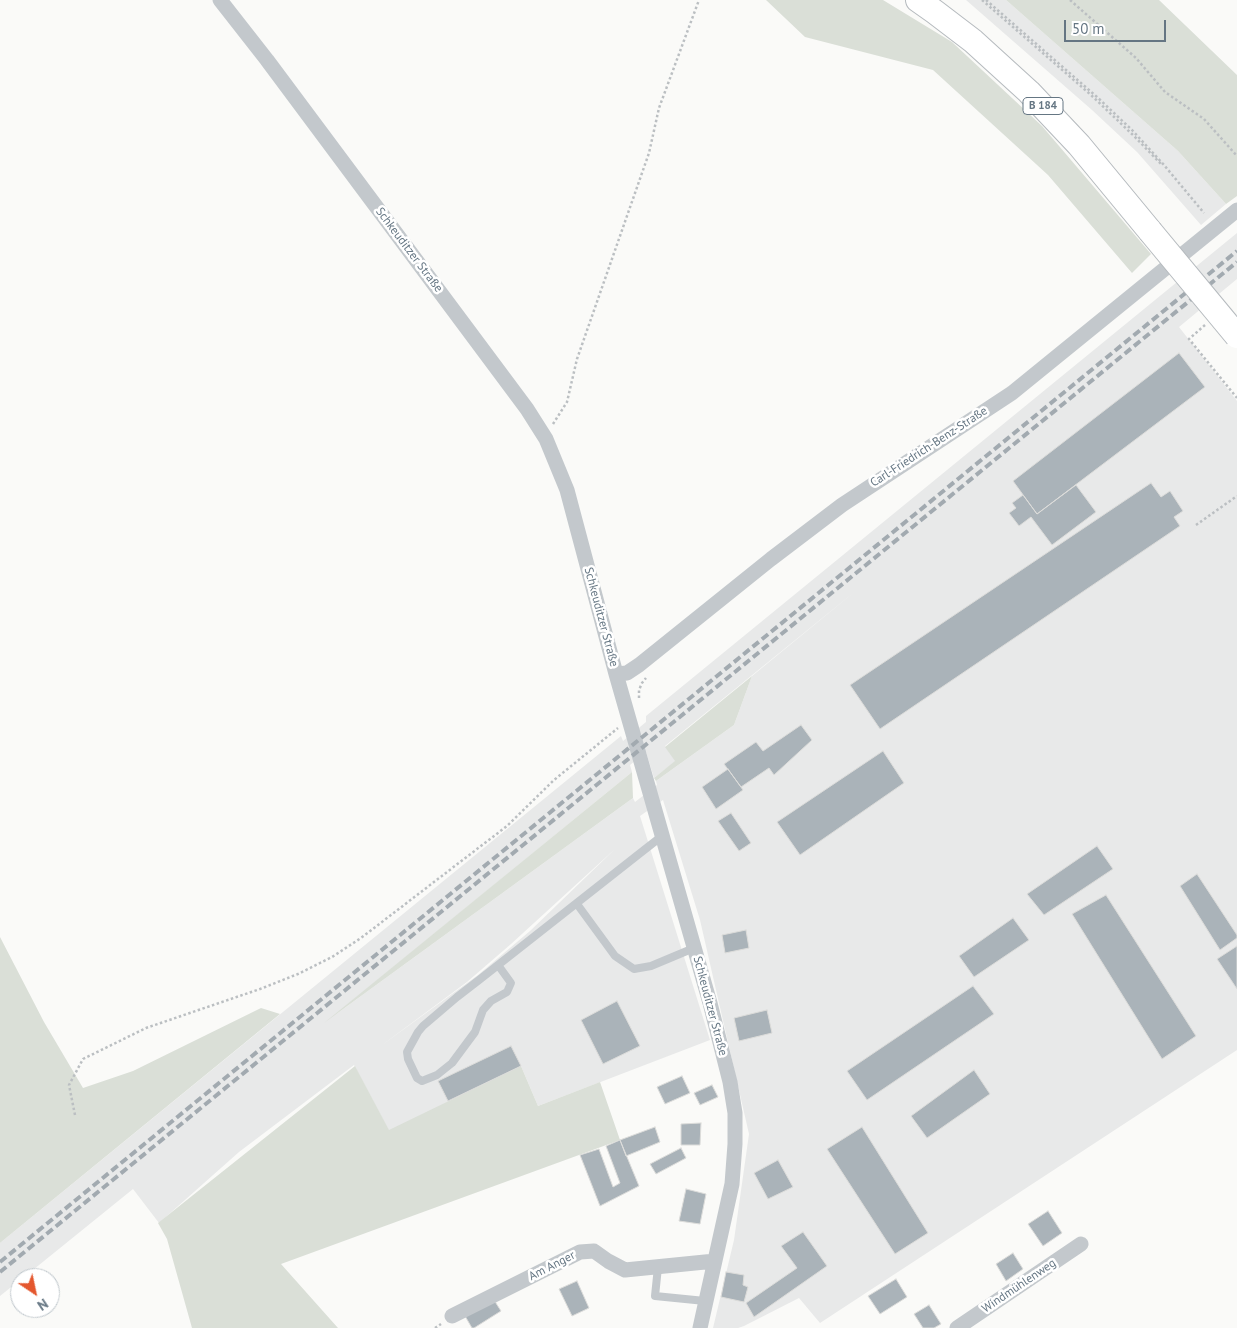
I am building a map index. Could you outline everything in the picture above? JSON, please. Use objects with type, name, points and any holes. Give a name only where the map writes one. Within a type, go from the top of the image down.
[{"type":"main road","name":"B 184","points":[[918,0],[974,41],[1029,92],[1079,145],[1237,336]]},
{"type":"street","name":"Schkeuditzer Straße","points":[[220,0],[503,375],[544,435],[567,490],[616,674],[725,1058],[735,1113],[732,1184],[700,1328]]},
{"type":"street","name":"Carl-Friedrich-Benz-Straße","points":[[616,674],[627,672],[639,666],[771,558],[842,505],[1012,393],[1237,210]]},
{"type":"street","name":"Windmühlenweg","points":[[957,1328],[1081,1244]]},
{"type":"street","name":"Am Anger","points":[[452,1316],[580,1252],[594,1251],[625,1270],[715,1261]]},
{"type":"lane","points":[[498,965],[510,983],[507,992],[492,1001],[484,1010],[475,1032],[452,1063],[437,1075],[422,1081],[416,1078],[407,1052],[418,1032],[438,1012],[662,836]]},
{"type":"lane","points":[[577,904],[614,956],[634,969],[650,966],[694,948]]},
{"type":"lane","points":[[658,1267],[655,1296],[705,1301]]},
{"type":"path","points":[[544,435],[567,402],[577,360],[649,153],[659,108],[699,0]]},
{"type":"path","points":[[982,0],[1091,95],[1164,165]]},
{"type":"path","points":[[986,0],[1117,116],[1164,165],[1204,213]]},
{"type":"path","points":[[1070,0],[1136,58],[1165,92],[1204,119],[1237,156]]},
{"type":"path","points":[[1209,321],[1189,339],[1237,398]]},
{"type":"path","points":[[1196,525],[1237,496]]},
{"type":"path","points":[[75,1115],[69,1085],[83,1059],[146,1028],[260,989],[298,974],[332,957],[361,938],[507,826],[554,780],[617,728],[630,724]]},
{"type":"shaded area","points":[[766,0],[883,0],[952,42],[1042,126],[1151,254],[1132,273],[1048,175],[933,70],[805,37]]},
{"type":"shaded area","points":[[966,0],[1006,0],[1178,151],[1226,204],[1201,225],[1137,152]]},
{"type":"shaded area","points":[[1006,0],[1159,0],[1237,75],[1237,196],[1226,204],[1178,151]]},
{"type":"shaded area","points":[[1237,233],[1237,279],[1179,327],[1237,401],[1237,1050],[820,1323],[799,1298],[744,1326],[738,1328],[713,1328],[734,1240],[749,1134],[700,920],[663,800],[640,816],[710,1040],[538,1106],[521,1066],[389,1131],[354,1065],[239,1152],[159,1223],[133,1189],[35,1268],[10,1268],[10,1288],[0,1296],[0,1243],[621,736],[623,741],[646,722],[646,716]],"holes":[[[858,589],[752,676],[734,725],[656,781],[657,785],[635,802],[633,798],[335,1015],[632,772],[630,765],[646,752],[654,778],[676,761],[665,746]],[[615,849],[530,931],[478,975],[378,1048],[467,982]]]},
{"type":"shaded area","points":[[752,676],[734,725],[656,781],[654,778],[675,761],[665,747]]},
{"type":"shaded area","points":[[632,772],[633,798],[324,1023]]},
{"type":"shaded area","points":[[0,937],[44,1022],[83,1088],[133,1071],[261,1008],[280,1014],[0,1243]]},
{"type":"shaded area","points":[[355,1066],[389,1130],[521,1066],[538,1106],[600,1082],[620,1140],[281,1264],[338,1328],[192,1328],[167,1239],[158,1223]]},
{"type":"building","points":[[1179,353],[1205,387],[1037,514],[1013,481]]},
{"type":"building","points":[[1151,483],[1161,497],[1170,491],[1183,511],[1174,517],[1180,526],[880,729],[850,685]]},
{"type":"building","points":[[1076,485],[1096,512],[1052,545],[1031,517],[1019,526],[1009,513],[1016,508],[1012,503],[1023,495],[1037,514]]},
{"type":"building","points":[[801,725],[812,740],[774,775],[769,768],[741,787],[724,764],[756,742],[763,751]]},
{"type":"building","points":[[883,751],[904,783],[800,855],[777,822]]},
{"type":"building","points":[[728,769],[743,790],[716,809],[702,787]]},
{"type":"building","points":[[731,813],[751,843],[739,851],[718,821]]},
{"type":"building","points":[[1097,846],[1113,869],[1044,915],[1027,894]]},
{"type":"building","points":[[1197,874],[1237,935],[1237,938],[1220,950],[1180,886]]},
{"type":"building","points":[[1106,895],[1196,1036],[1162,1059],[1072,914]]},
{"type":"building","points":[[1013,918],[1029,940],[974,977],[959,956]]},
{"type":"building","points":[[746,930],[749,948],[725,953],[722,935]]},
{"type":"building","points":[[1237,946],[1237,989],[1217,959]]},
{"type":"building","points":[[973,986],[994,1014],[867,1100],[847,1071]]},
{"type":"building","points":[[617,1001],[640,1046],[603,1064],[581,1020]]},
{"type":"building","points":[[767,1010],[772,1033],[739,1041],[734,1018]]},
{"type":"building","points":[[511,1046],[521,1066],[448,1101],[438,1081]]},
{"type":"building","points":[[974,1070],[990,1094],[927,1138],[911,1116]]},
{"type":"building","points":[[682,1076],[690,1093],[665,1104],[657,1087]]},
{"type":"building","points":[[712,1085],[718,1097],[700,1105],[694,1093]]},
{"type":"building","points":[[701,1123],[700,1145],[681,1145],[681,1124]]},
{"type":"building","points":[[655,1127],[660,1142],[626,1156],[620,1140]]},
{"type":"building","points":[[862,1127],[928,1233],[895,1254],[827,1149]]},
{"type":"building","points":[[620,1140],[639,1186],[600,1206],[580,1155],[599,1149],[613,1187],[620,1183],[606,1146]]},
{"type":"building","points":[[681,1148],[686,1158],[656,1174],[650,1164]]},
{"type":"building","points":[[778,1160],[793,1187],[768,1199],[754,1173]]},
{"type":"building","points":[[686,1189],[706,1194],[700,1224],[679,1221]]},
{"type":"building","points":[[1048,1211],[1062,1233],[1043,1246],[1028,1224]]},
{"type":"building","points":[[803,1232],[827,1266],[754,1317],[746,1303],[797,1268],[781,1246]]},
{"type":"building","points":[[1013,1253],[1023,1269],[1006,1281],[996,1264]]},
{"type":"building","points":[[726,1272],[744,1275],[743,1285],[748,1287],[744,1302],[721,1297]]},
{"type":"building","points":[[896,1279],[907,1297],[880,1314],[868,1296]]},
{"type":"building","points":[[577,1281],[589,1308],[572,1316],[559,1289]]},
{"type":"building","points":[[494,1300],[501,1311],[472,1328],[465,1316]]},
{"type":"building","points":[[929,1305],[941,1324],[934,1328],[923,1328],[914,1314]]},
{"type":"railway","points":[[0,1262],[1237,251]]},
{"type":"railway","points":[[0,1272],[1237,262]]}]
